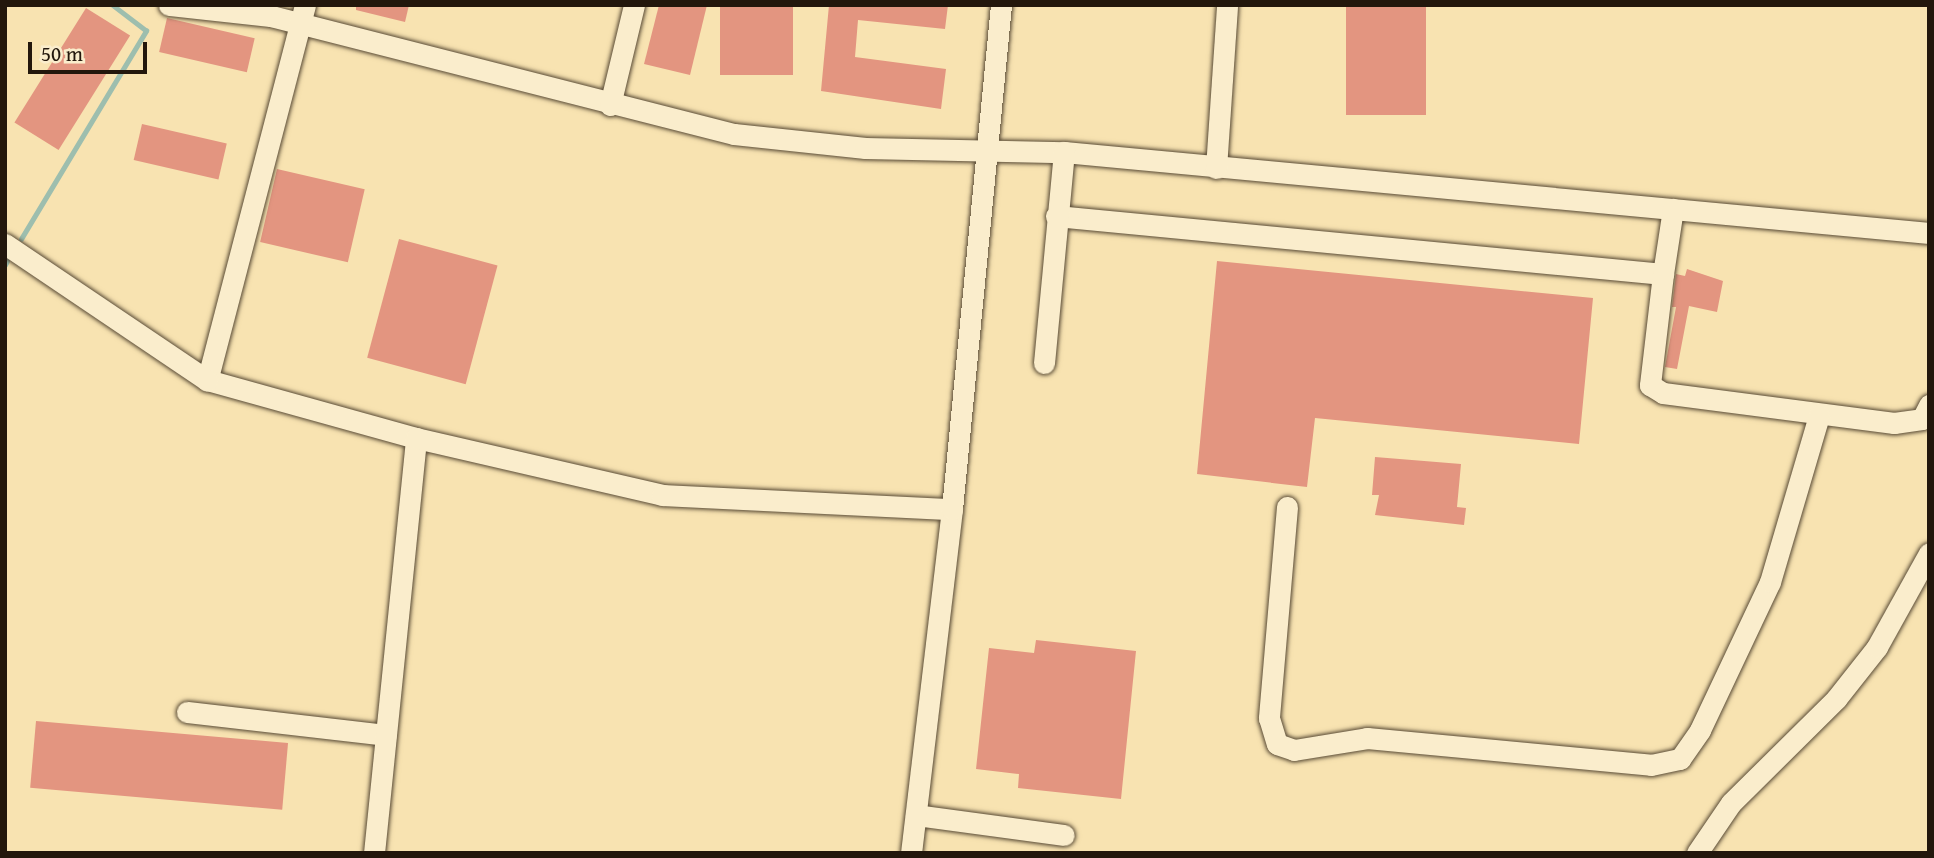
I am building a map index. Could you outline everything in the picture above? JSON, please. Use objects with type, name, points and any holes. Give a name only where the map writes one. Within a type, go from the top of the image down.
[{"type":"street","points":[[169,5],[302,14],[610,105],[734,134],[865,148],[986,147],[1065,152],[1929,233]]},
{"type":"street","points":[[610,105],[634,5]]},
{"type":"street","points":[[911,853],[952,509],[1001,5]]},
{"type":"street","points":[[1216,168],[1227,5]]},
{"type":"street","points":[[206,380],[302,14]]},
{"type":"street","points":[[1044,363],[1056,216],[1065,152]]},
{"type":"street","points":[[1673,209],[1662,274],[1650,385],[1663,393],[1819,416],[1894,423],[1922,419],[1929,405]]},
{"type":"street","points":[[1056,216],[1662,274]]},
{"type":"street","points":[[5,244],[206,380],[416,438],[662,495],[952,509]]},
{"type":"street","points":[[1287,507],[1269,718],[1277,744],[1294,750],[1367,738],[1651,765],[1680,759],[1700,730],[1770,582],[1819,416]]},
{"type":"street","points":[[374,853],[416,438]]},
{"type":"street","points":[[1697,853],[1731,803],[1836,699],[1877,647],[1929,552]]},
{"type":"street","points":[[187,712],[386,735]]},
{"type":"street","points":[[916,815],[1064,835]]},
{"type":"building","points":[[356,5],[409,5],[405,22],[356,10]]},
{"type":"building","points":[[659,5],[707,5],[690,75],[644,64]]},
{"type":"building","points":[[720,5],[793,5],[793,75],[720,75]]},
{"type":"building","points":[[829,5],[948,5],[945,29],[858,20],[855,57],[946,69],[941,109],[821,91]]},
{"type":"building","points":[[1346,5],[1426,5],[1426,115],[1346,115]]},
{"type":"building","points":[[86,8],[130,36],[59,150],[14,122]]},
{"type":"building","points":[[167,18],[255,38],[247,72],[159,52]]},
{"type":"building","points":[[142,124],[227,144],[218,180],[134,160]]},
{"type":"building","points":[[277,169],[365,189],[348,262],[260,242]]},
{"type":"building","points":[[399,239],[498,265],[466,384],[367,358]]},
{"type":"building","points":[[1217,261],[1593,298],[1579,444],[1315,418],[1307,487],[1197,474]]},
{"type":"building","points":[[1687,269],[1723,281],[1717,312],[1689,306],[1677,369],[1665,367],[1676,307],[1672,307],[1676,274],[1685,276]]},
{"type":"building","points":[[1375,457],[1461,464],[1457,507],[1466,508],[1464,525],[1375,515],[1379,495],[1372,495]]},
{"type":"building","points":[[1036,640],[1136,651],[1121,799],[1018,788],[1019,774],[976,769],[989,648],[1034,653]]},
{"type":"building","points":[[36,721],[288,743],[282,810],[30,788]]},
{"type":"waterway","points":[[21,239],[146,31],[112,5]]},
{"type":"waterway","points":[[5,265],[7,261]]}]
